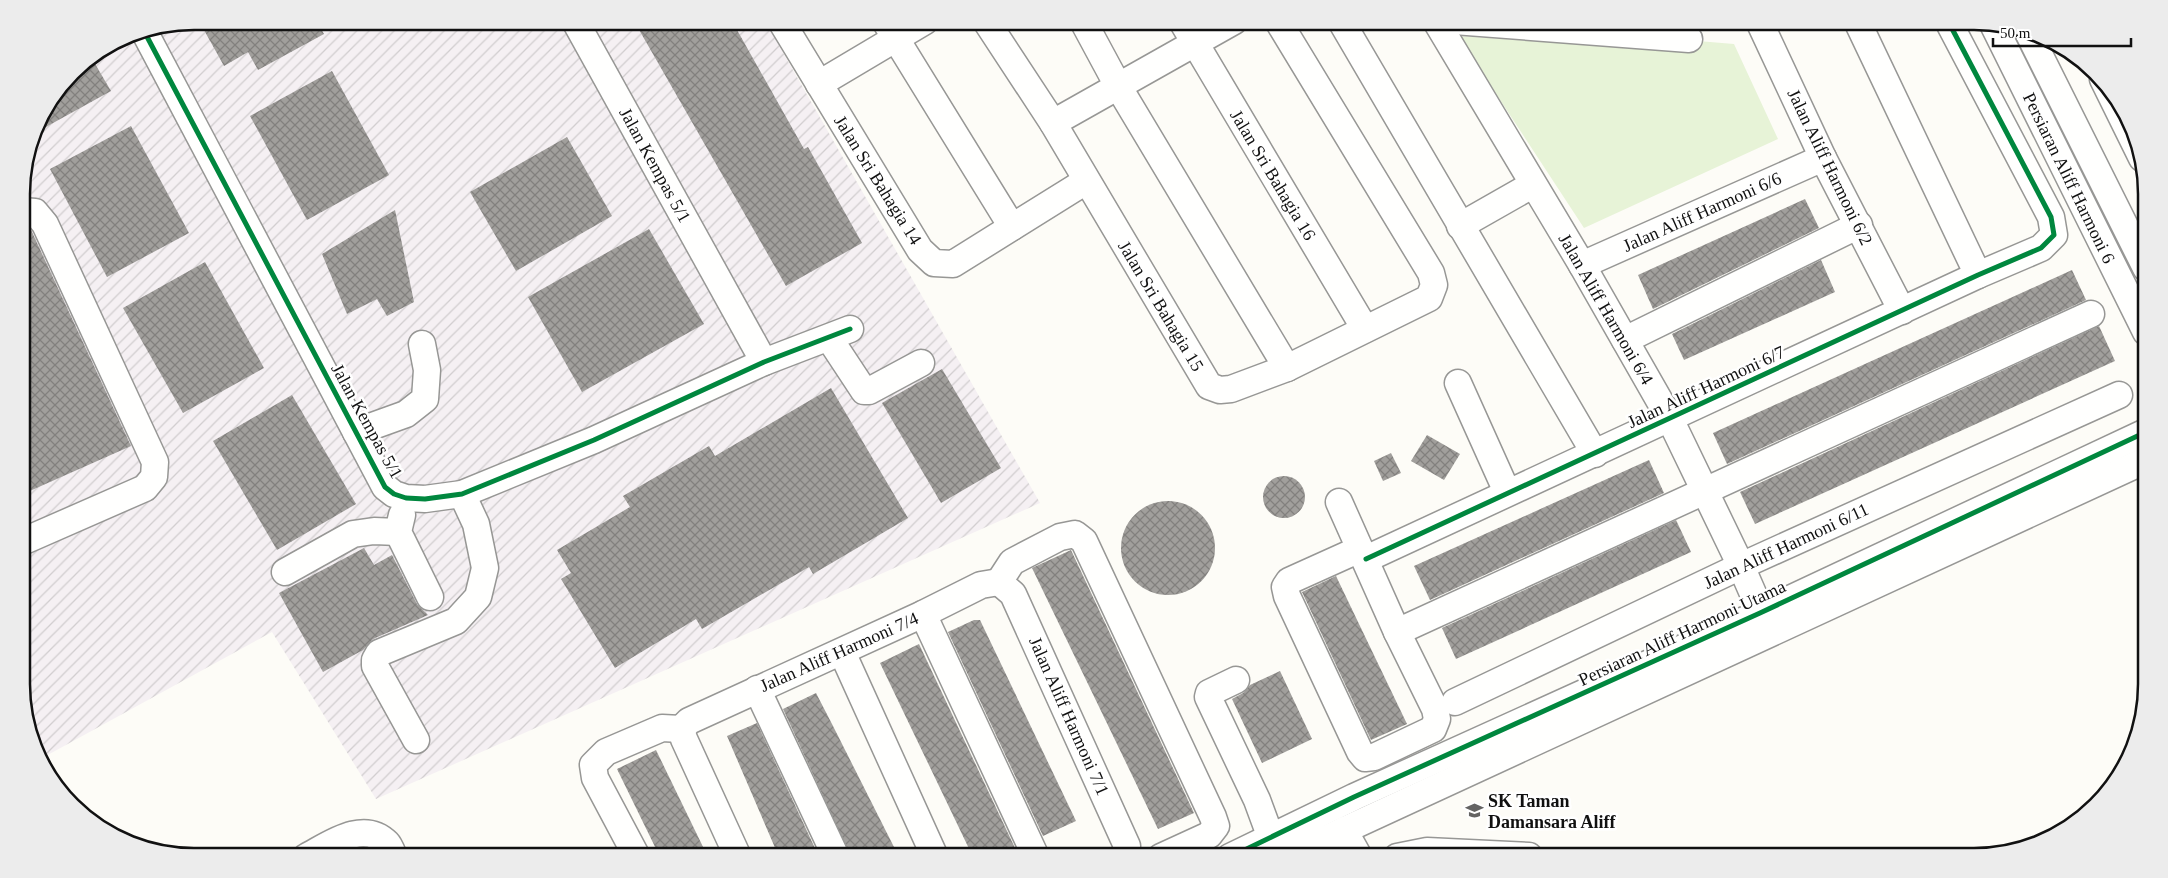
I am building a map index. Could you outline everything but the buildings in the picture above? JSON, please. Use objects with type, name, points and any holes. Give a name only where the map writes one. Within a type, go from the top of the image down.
[{"type":"street","name":"Jalan Kempas 5/1","points":[[580,30],[764,362]]},
{"type":"street","name":"Jalan Sri Bahagia 14","points":[[787,30],[920,250],[934,263],[953,264],[1086,181]]},
{"type":"street","points":[[819,84],[890,30],[1012,227]]},
{"type":"street","name":"Jalan Sri Bahagia 15","points":[[992,30],[1053,123],[1209,386],[1220,390],[1231,389],[1287,368],[1430,298],[1434,285],[1431,272],[1283,30]]},
{"type":"street","points":[[1088,30],[1118,86],[1287,368]]},
{"type":"street","name":"Jalan Sri Bahagia 16","points":[[1187,30],[1364,329]]},
{"type":"street","points":[[1053,123],[1218,30]]},
{"type":"street","points":[[1346,30],[1595,454]]},
{"type":"street","name":"Jalan Aliff Harmoni 6/4","points":[[1441,30],[1532,185],[1582,265],[1670,419],[1741,566],[1765,623]]},
{"type":"street","points":[[1572,30],[1689,39]]},
{"type":"street","name":"Jalan Aliff Harmoni 6/2","points":[[1763,30],[1823,158],[1902,311]]},
{"type":"street","points":[[1861,30],[1978,275]]},
{"type":"street","name":"Jalan Aliff Harmoni 6/7","points":[[1363,554],[1595,454],[1978,275],[2041,248],[2054,235],[2051,217],[1953,30]]},
{"type":"street","name":"Persiaran Aliff Harmoni 6","points":[[1997,32],[2138,316]]},
{"type":"street","name":"Jalan Kempas 5/1","points":[[147,37],[385,486],[394,494],[406,498],[425,499],[462,494],[594,440],[764,362],[840,333],[864,391],[869,391],[921,363]]},
{"type":"street","name":"Persiaran Aliff Harmoni 6","points":[[2033,41],[2138,252]]},
{"type":"street","name":"Jalan Aliff Harmoni 6/6","points":[[1582,265],[1823,158]]},
{"type":"street","points":[[1460,226],[1532,185]]},
{"type":"street","points":[[30,212],[35,212],[45,224],[155,462],[154,477],[145,488],[30,538]]},
{"type":"street","points":[[1625,340],[1859,225]]},
{"type":"street","points":[[1398,632],[2091,314]]},
{"type":"street","points":[[356,432],[406,414],[425,399],[427,370],[422,344]]},
{"type":"street","points":[[1458,383],[1507,492]]},
{"type":"street","name":"Jalan Aliff Harmoni 6/11","points":[[1363,554],[1289,581],[1285,587],[1287,596],[1360,752],[1365,758],[1374,757],[1433,729],[1446,711],[1741,566],[2120,395]]},
{"type":"street","name":"Persiaran Aliff Harmoni Utama","points":[[1278,847],[1344,830],[1765,623],[2138,436]]},
{"type":"street","name":"Persiaran Aliff Harmoni Utama","points":[[1278,847],[1354,797],[2138,463]]},
{"type":"street","points":[[416,740],[375,666],[375,660],[379,653],[456,620],[478,597],[485,568],[476,524],[462,494]]},
{"type":"street","points":[[406,498],[398,532],[430,597]]},
{"type":"street","points":[[1339,502],[1435,709],[1446,711]]},
{"type":"street","points":[[285,572],[353,534],[374,531],[398,532]]},
{"type":"street","points":[[1000,582],[1012,562],[1060,537],[1075,534],[1084,541],[1216,826],[1209,835],[1179,848]]},
{"type":"street","name":"Jalan Aliff Harmoni 7/4","points":[[681,729],[689,721],[842,652],[982,585],[1000,582]]},
{"type":"street","name":"Jalan Aliff Harmoni 7/1","points":[[1000,582],[1013,594],[1127,848]]},
{"type":"street","points":[[923,614],[1032,848]]},
{"type":"street","points":[[842,652],[932,848]]},
{"type":"street","points":[[1236,680],[1209,693],[1208,697],[1278,847]]},
{"type":"street","points":[[757,689],[832,848]]},
{"type":"street","points":[[632,848],[595,778],[593,765],[606,752],[662,728],[681,729],[734,848]]},
{"type":"street","points":[[1344,830],[1354,848]]},
{"type":"street","points":[[324,848],[349,835],[370,833],[387,843],[390,848]]},
{"type":"shaded area","points":[[770,30],[1040,503],[376,799],[272,632],[46,756],[33,716],[30,684],[30,183],[42,131],[52,112],[71,86],[86,71],[112,52],[131,42],[172,31]]},
{"type":"green space","points":[[1458,36],[1696,52],[1698,41],[1734,44],[1778,139],[1584,228]]},
{"type":"cycle path","points":[[1366,559],[1978,275],[2041,248],[2054,235],[2051,217],[1953,30]]},
{"type":"cycle path","points":[[147,37],[385,487],[394,494],[406,498],[425,499],[462,494],[594,440],[764,362],[850,329]]},
{"type":"cycle path","points":[[1249,848],[1354,797],[1760,613],[2138,436]]},
{"type":"place","name":"SK Taman Damansara Aliff","points":[[1474,811]]}]
